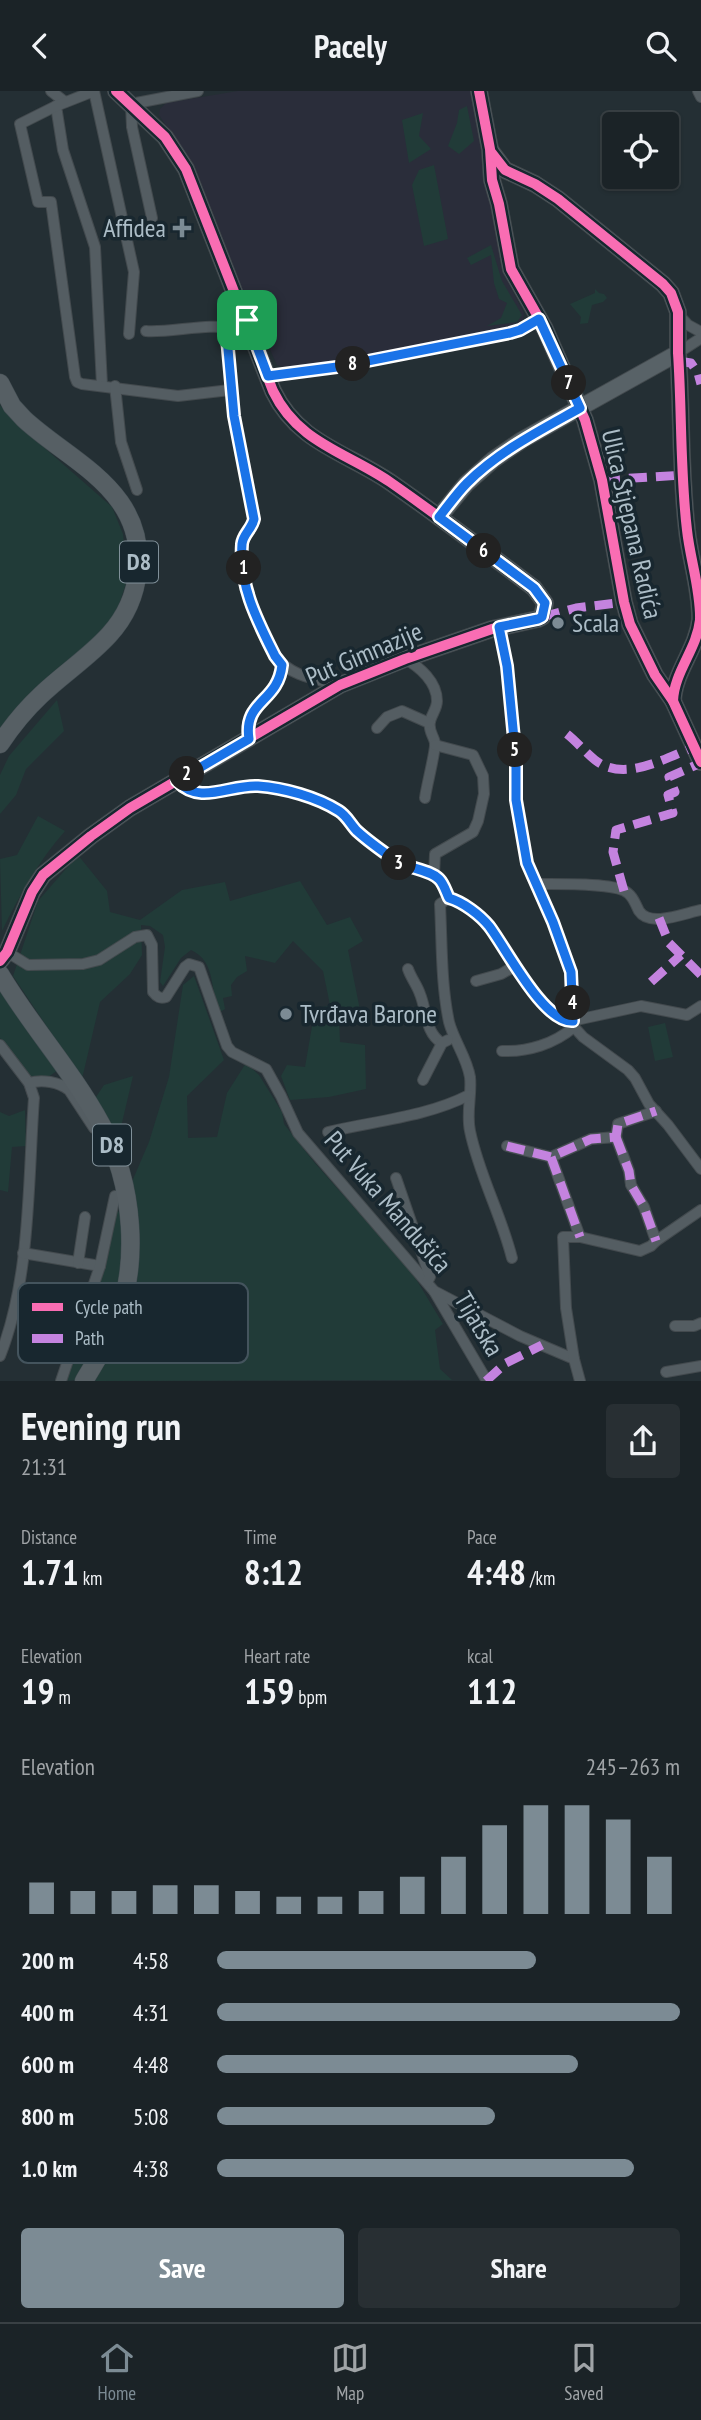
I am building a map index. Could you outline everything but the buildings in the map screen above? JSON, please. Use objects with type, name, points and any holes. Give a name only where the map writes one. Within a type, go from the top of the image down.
[{"type":"main road","name":"D8","points":[[0,383],[12,406],[24,419],[104,484],[120,502],[130,520],[139,557],[135,590],[116,627],[40,696],[0,744]]},
{"type":"main road","name":"D8","points":[[0,974],[92,1107],[113,1148],[128,1214],[131,1255],[126,1283]]},
{"type":"main road","name":"D8","points":[[84,1381],[94,1363]]},
{"type":"street","points":[[51,91],[60,104],[63,150],[94,247],[103,384]]},
{"type":"street","points":[[129,334],[134,272],[94,91],[20,124],[38,202],[51,202],[77,382],[178,396],[230,390]]},
{"type":"street","points":[[116,91],[165,137],[186,169],[239,325],[268,376],[280,406],[298,427],[325,446],[377,474],[439,517]]},
{"type":"street","points":[[131,104],[198,91]]},
{"type":"street","name":"Ulica Stjepana Radića","points":[[479,91],[492,180],[499,204],[510,269],[539,319],[580,408],[602,480],[626,613],[635,637],[656,677],[673,701],[700,758]]},
{"type":"street","points":[[698,91],[701,97]]},
{"type":"street","points":[[131,104],[132,127],[152,218]]},
{"type":"street","points":[[489,149],[505,170],[558,199],[654,275],[671,293],[681,320],[701,332]]},
{"type":"street","points":[[499,204],[506,191],[527,180]]},
{"type":"street","points":[[673,701],[673,689],[700,620],[686,522],[678,313]]},
{"type":"street","points":[[268,376],[337,367],[510,333],[539,319]]},
{"type":"street","points":[[146,331],[239,325]]},
{"type":"street","points":[[239,325],[227,338],[230,390],[254,519],[242,545],[245,591],[282,665],[300,675],[340,685]]},
{"type":"street","points":[[580,408],[701,338]]},
{"type":"street","points":[[115,386],[123,450],[137,490]]},
{"type":"street","name":"Ulica Stjepana Radića","points":[[439,517],[466,484],[493,460],[522,440],[580,408]]},
{"type":"street","name":"Put Gimnazije","points":[[3,956],[32,892],[43,875],[121,815],[340,685],[405,659],[499,627],[542,617],[545,603],[541,595],[439,517]]},
{"type":"street","points":[[499,627],[507,666],[516,760],[516,800],[527,863],[571,972],[574,1024],[583,1037],[628,1070],[649,1104],[701,1169]]},
{"type":"street","points":[[405,659],[426,675],[438,703],[429,723],[435,745],[425,798]]},
{"type":"street","points":[[249,739],[248,718],[254,708],[272,693],[282,665]]},
{"type":"street","points":[[656,677],[667,680],[679,672]]},
{"type":"street","points":[[377,728],[387,717],[402,711],[429,723]]},
{"type":"street","points":[[433,875],[435,853],[473,832],[484,794],[483,776],[472,755],[435,745]]},
{"type":"street","points":[[177,781],[200,793],[212,794],[233,787],[257,786],[291,792],[342,812],[357,830],[405,867],[433,875],[440,880],[449,898],[487,924],[551,1012],[574,1024]]},
{"type":"street","points":[[536,884],[575,884],[624,891],[647,918],[701,910]]},
{"type":"street","points":[[449,898],[439,904],[445,995],[453,1038],[463,1055],[470,1078],[469,1128],[480,1168],[506,1231],[512,1258]]},
{"type":"street","name":"Put Vuka Mandušića","points":[[3,956],[28,965],[83,964],[99,960],[135,937],[147,935],[152,945],[153,992],[157,997],[166,997],[189,964],[199,967],[227,1046],[232,1052],[262,1065],[273,1081],[298,1133],[430,1287],[520,1336],[574,1359]]},
{"type":"street","points":[[476,981],[501,974],[515,966]]},
{"type":"street","points":[[408,969],[419,991],[431,1032],[435,1039],[442,1043]]},
{"type":"street","points":[[502,1051],[525,1051],[548,1043],[574,1024],[625,1008],[640,1006],[687,1015],[701,1006]]},
{"type":"street","points":[[423,1080],[442,1043],[453,1038]]},
{"type":"street","points":[[0,1045],[29,1083],[34,1098],[31,1187],[23,1253],[12,1315],[0,1356]]},
{"type":"street","points":[[29,1083],[45,1082],[64,1086],[94,1128]]},
{"type":"street","points":[[328,1132],[415,1115],[469,1095]]},
{"type":"street","points":[[656,1111],[618,1124],[616,1137],[629,1171],[631,1185],[644,1207],[656,1241]]},
{"type":"street","points":[[507,1146],[551,1157],[591,1139],[616,1137]]},
{"type":"street","points":[[551,1157],[580,1237]]},
{"type":"street","points":[[396,1178],[430,1277],[430,1287]]},
{"type":"street","points":[[94,1283],[115,1196]]},
{"type":"street","points":[[580,1381],[566,1308],[563,1237],[580,1237],[640,1251],[701,1210]]},
{"type":"street","points":[[78,1263],[85,1217]]},
{"type":"street","points":[[23,1253],[100,1266]]},
{"type":"street","name":"Tijatska","points":[[430,1287],[487,1381]]},
{"type":"street","points":[[675,1327],[701,1323]]},
{"type":"street","points":[[61,1381],[67,1363]]},
{"type":"street","points":[[666,1372],[701,1366]]},
{"type":"shaded area","points":[[238,91],[471,91],[502,270],[524,313],[523,320],[507,327],[332,364],[285,368],[277,365],[261,336],[196,171],[159,115],[160,109],[166,103]]},
{"type":"green space","points":[[467,106],[474,141],[459,154],[448,146],[459,110]]},
{"type":"green space","points":[[423,113],[419,136],[431,149],[409,163],[402,120]]},
{"type":"green space","points":[[434,165],[448,239],[424,246],[412,185],[419,170]]},
{"type":"green space","points":[[491,245],[502,281],[522,315],[517,322],[487,326],[501,318],[507,303],[499,299],[491,255],[471,265],[467,258]]},
{"type":"green space","points":[[595,289],[607,298],[592,305],[588,323],[580,324],[581,317],[570,304],[595,293]]},
{"type":"green space","points":[[0,405],[16,423],[112,507],[123,534],[128,577],[116,614],[0,728]]},
{"type":"green space","points":[[57,700],[64,731],[26,769],[16,795],[0,814],[0,775],[9,756]]},
{"type":"green space","points":[[38,816],[65,831],[30,879],[2,931],[0,859],[17,855]]},
{"type":"green space","points":[[78,855],[107,891],[110,912],[140,920],[182,890],[225,882],[230,901],[300,881],[327,925],[350,917],[363,941],[348,950],[360,1010],[339,1019],[340,1042],[365,1045],[366,1089],[329,1097],[290,1100],[281,1076],[287,1065],[305,1067],[315,1009],[330,1005],[323,971],[293,941],[275,963],[245,956],[247,971],[231,985],[232,996],[223,998],[225,1009],[220,1012],[209,969],[199,955],[191,950],[181,958],[163,986],[160,982],[165,947],[163,935],[150,926],[141,925],[142,955],[130,974],[100,1002],[82,1079],[13,976],[38,901]]},
{"type":"green space","points":[[194,976],[224,1060],[187,1096],[188,1138],[217,1137],[227,1093],[246,1063],[259,1075],[282,1112],[284,1124],[314,1162],[413,1274],[443,1324],[435,1330],[440,1369],[452,1380],[95,1381],[105,1363],[248,1363],[248,1283],[135,1283],[139,1256],[138,1216],[131,1184],[149,1142],[169,1077],[183,985]]},
{"type":"green space","points":[[0,989],[58,1070],[37,1085],[0,1038]]},
{"type":"green space","points":[[665,1023],[673,1057],[655,1061],[648,1027]]},
{"type":"green space","points":[[133,1076],[117,1144],[94,1100],[104,1085]]},
{"type":"green space","points":[[25,1110],[26,1146],[12,1147],[8,1192],[0,1190],[0,1112],[9,1116]]},
{"type":"green space","points":[[116,1211],[121,1212],[122,1251],[118,1283],[93,1283]]},
{"type":"green space","points":[[68,1363],[85,1363],[76,1380],[62,1381]]},
{"type":"marked path","points":[[678,361],[691,363],[701,384]]},
{"type":"marked path","points":[[602,480],[684,475]]},
{"type":"marked path","points":[[542,617],[576,608],[624,602]]},
{"type":"marked path","points":[[567,734],[595,760],[619,769],[631,769],[658,762],[694,747]]},
{"type":"marked path","points":[[624,891],[613,852],[616,830],[673,813],[668,795],[675,792],[669,777],[701,763]]},
{"type":"marked path","points":[[659,918],[669,943],[701,975]]},
{"type":"marked path","points":[[651,982],[681,955]]},
{"type":"marked path","points":[[507,1146],[551,1157],[591,1139],[616,1137],[618,1124],[656,1111]]},
{"type":"marked path","points":[[616,1137],[629,1171],[631,1185],[644,1207],[656,1241]]},
{"type":"marked path","points":[[551,1157],[580,1237]]},
{"type":"marked path","points":[[486,1381],[506,1363],[542,1345]]},
{"type":"cycle path","points":[[0,961],[7,952],[32,892],[43,875],[130,808],[340,685],[492,629],[538,619],[542,617],[545,603],[534,588],[462,534],[390,482],[309,435],[283,409],[273,391],[186,169],[165,137],[116,91]]},
{"type":"cycle path","points":[[479,91],[490,149],[492,180],[511,269],[545,329],[585,420],[602,480],[630,624],[655,675],[673,701],[701,762]]},
{"type":"cycle path","points":[[491,152],[505,170],[535,184],[558,199],[663,284],[671,293],[678,312],[685,508],[700,620],[695,641],[677,680],[673,701]]},
{"type":"place","name":"Affidea","points":[[182,228]]},
{"type":"place","name":"Scala","points":[[558,623]]},
{"type":"place","name":"Tvrđava Barone","points":[[286,1014]]},
{"type":"route","points":[[539,319],[545,329],[580,408],[522,440],[493,460],[466,484],[439,517],[534,588],[545,603],[542,617],[499,627],[507,666],[516,760],[516,800],[527,863],[571,972],[573,1021],[568,1022],[551,1012],[487,924],[449,898],[440,880],[433,875],[405,867],[357,830],[342,812],[291,792],[257,786],[233,787],[212,794],[200,793],[177,781],[249,739],[248,718],[254,708],[272,693],[281,674],[282,665],[275,656],[245,591],[242,545],[254,519],[230,390],[227,338],[232,329],[247,320],[268,376],[337,367],[510,333],[539,319]]}]
